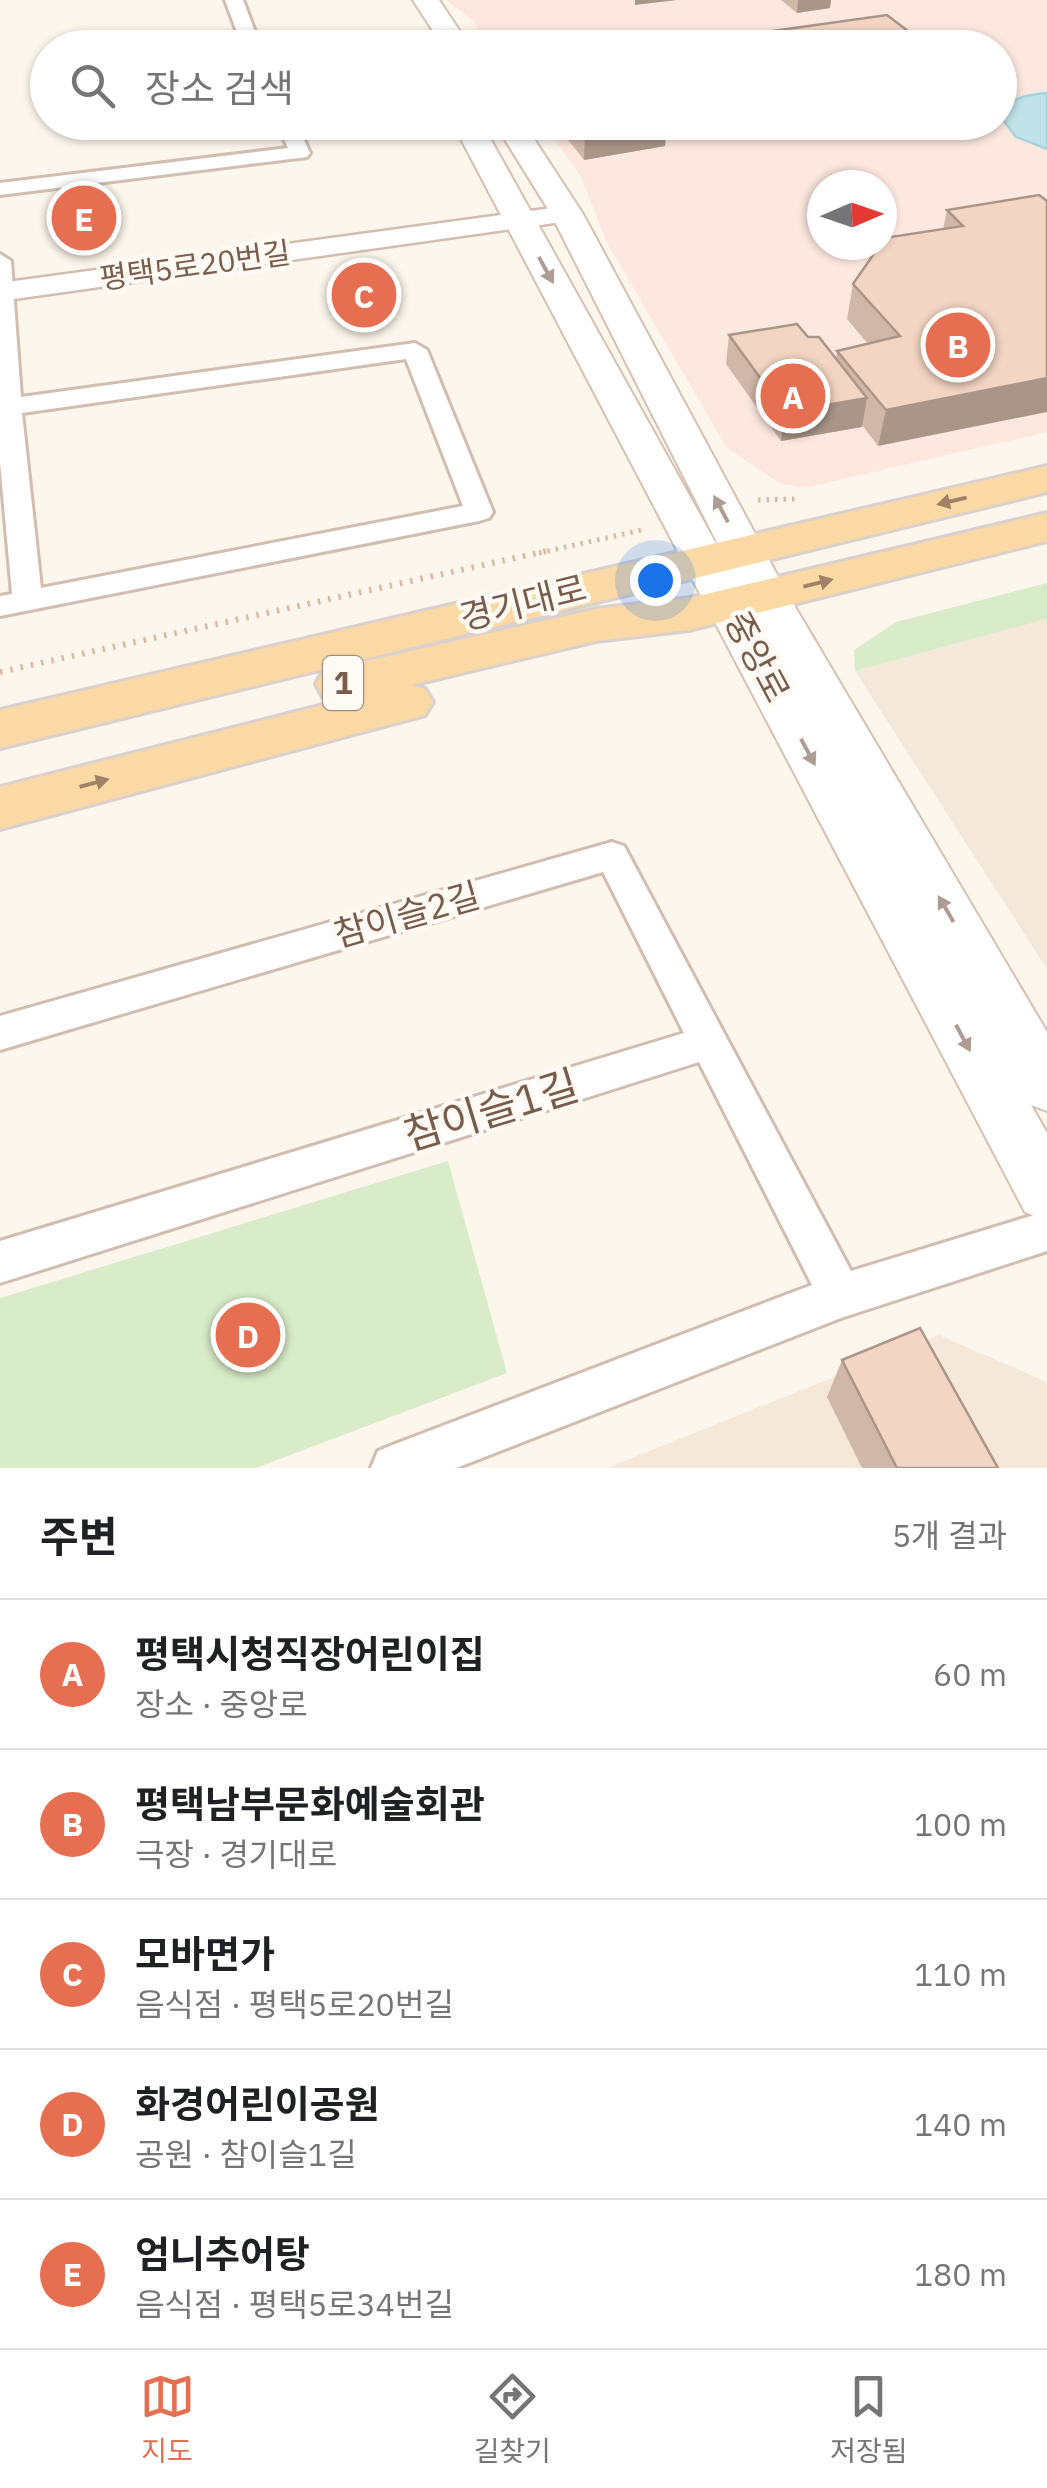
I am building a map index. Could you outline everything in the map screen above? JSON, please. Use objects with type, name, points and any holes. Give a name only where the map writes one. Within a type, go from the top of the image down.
[{"type":"main road","points":[[400,0],[416,30]]},
{"type":"main road","points":[[426,0],[446,30]]},
{"type":"main road","name":"중앙로","points":[[476,140],[1047,1192]]},
{"type":"main road","name":"중앙로","points":[[520,140],[567,214],[718,502],[701,560]]},
{"type":"main road","name":"경기대로","points":[[0,729],[1047,479]]},
{"type":"main road","name":"경기대로","points":[[0,767],[596,626],[728,605],[1047,526]]},
{"type":"main road","points":[[0,700],[554,573],[701,560]]},
{"type":"main road","points":[[0,808],[593,654],[728,605]]},
{"type":"main road","name":"중앙로","points":[[728,605],[1047,1085]]},
{"type":"street","points":[[234,0],[245,30]]},
{"type":"street","points":[[0,189],[300,153],[294,140]]},
{"type":"street","name":"평택5로20번길","points":[[2,292],[567,214]]},
{"type":"street","points":[[0,261],[4,407],[13,603],[479,512],[415,350],[4,407]]},
{"type":"street","name":"참이슬2길","points":[[0,1033],[612,856],[710,1042]]},
{"type":"street","points":[[710,1042],[841,1296]]},
{"type":"street","name":"참이슬1길","points":[[0,1262],[710,1042]]},
{"type":"street","points":[[395,1468],[841,1296],[1047,1230]]},
{"type":"path","points":[[718,502],[812,499]]},
{"type":"path","points":[[0,672],[631,535],[680,516]]},
{"type":"shaded area","points":[[446,0],[1047,0],[1047,432],[804,488],[779,483],[727,448],[607,243],[581,177],[555,140],[1017,140],[1017,30],[479,30]]},
{"type":"shaded area","points":[[1047,619],[1047,969],[855,671]]},
{"type":"shaded area","points":[[939,1335],[1047,1382],[1047,1468],[607,1468]]},
{"type":"green space","points":[[1047,583],[1047,619],[855,671],[854,650],[896,622]]},
{"type":"green space","points":[[448,1161],[507,1373],[256,1468],[0,1468],[0,1298]]},
{"type":"water","points":[[1047,93],[1047,149],[1017,137],[1017,99]]},
{"type":"building","points":[[887,15],[907,30],[780,30]]},
{"type":"building","points":[[1039,195],[1047,201],[1047,378],[886,410],[837,351],[900,336],[853,284],[870,260],[897,260],[897,236],[963,226],[947,210]]},
{"type":"building","points":[[797,324],[808,337],[819,337],[867,398],[785,412],[729,335]]},
{"type":"building","points":[[920,1328],[998,1468],[897,1468],[842,1360]]},
{"type":"place","name":"엄니추어탕","points":[[84,218]]},
{"type":"place","name":"모바면가","points":[[364,295]]},
{"type":"place","name":"평택남부문화예술회관","points":[[958,345]]},
{"type":"place","name":"평택시청직장어린이집","points":[[793,396]]},
{"type":"place","name":"화경어린이공원","points":[[248,1335]]}]
